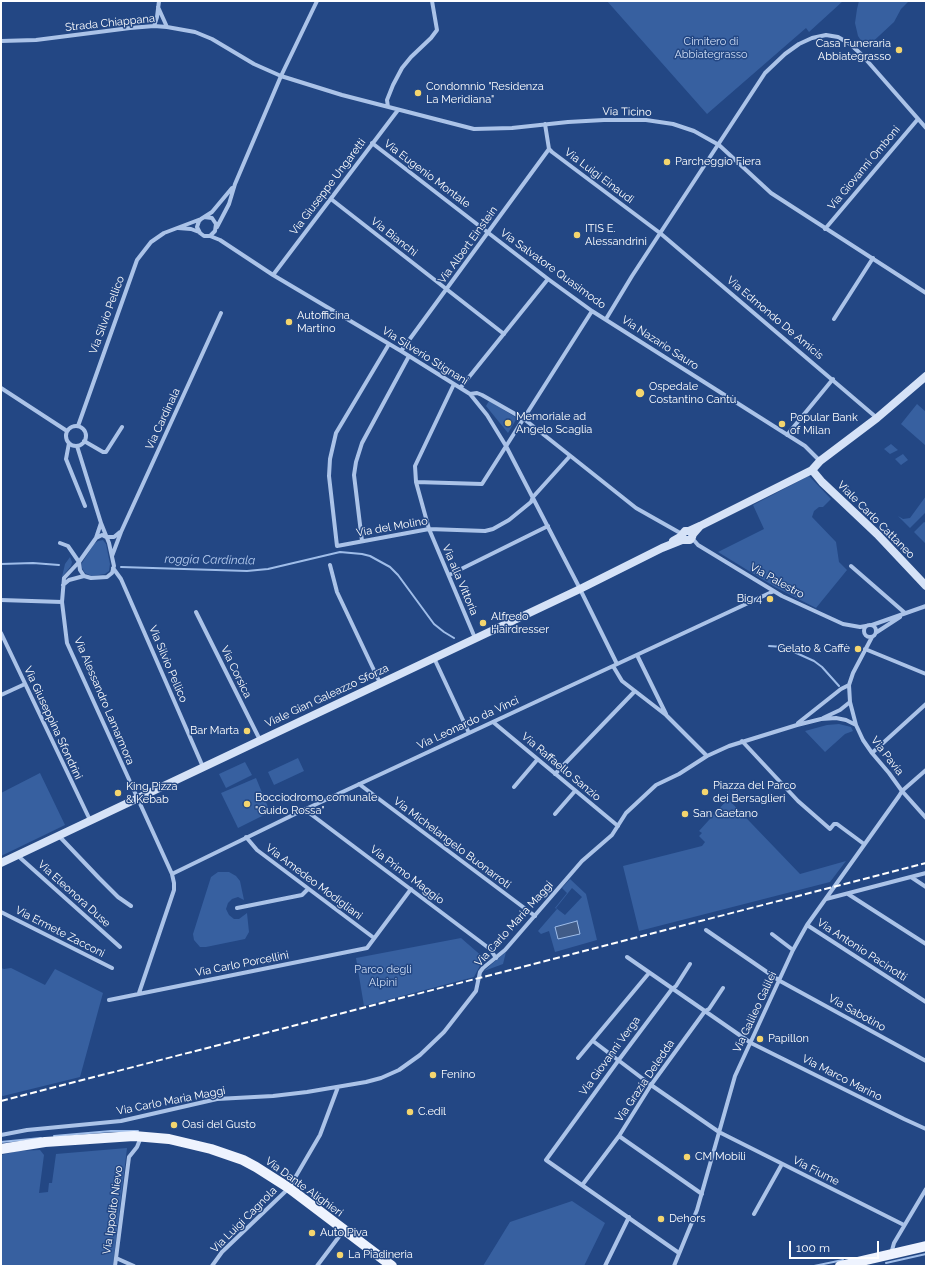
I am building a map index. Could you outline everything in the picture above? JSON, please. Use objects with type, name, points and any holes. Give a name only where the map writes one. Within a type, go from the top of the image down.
[{"type":"main road","name":"Via Dante Alighieri","points":[[1,1149],[45,1142],[115,1136],[141,1136],[181,1141],[236,1157],[251,1164],[289,1188],[392,1266]]},
{"type":"main road","points":[[840,1266],[926,1246]]},
{"type":"street","points":[[154,26],[159,1]]},
{"type":"street","points":[[235,184],[212,212],[202,218],[197,227],[204,236],[210,236],[216,229],[229,204],[235,184],[281,76],[317,1]]},
{"type":"street","points":[[388,107],[387,100],[402,68],[411,57],[432,38],[437,30],[432,1]]},
{"type":"street","points":[[158,6],[167,27]]},
{"type":"street","name":"Strada Chiappana","points":[[1,41],[27,41],[154,26],[167,27],[195,32],[212,39],[254,64],[281,76]]},
{"type":"street","points":[[606,319],[632,276],[765,73],[774,63],[794,47],[812,38],[826,35],[838,37],[850,44],[862,55],[926,128]]},
{"type":"street","name":"Via Ticino","points":[[281,76],[342,95],[398,110],[480,129],[512,128],[604,120],[654,121],[673,124],[689,129],[719,145],[771,193],[926,293]]},
{"type":"street","name":"Via Giuseppe Ungaretti","points":[[274,275],[398,110]]},
{"type":"street","name":"Via Giovanni Omboni","points":[[825,229],[918,119]]},
{"type":"street","name":"Via Luigi Einaudi","points":[[545,124],[549,150],[660,233]]},
{"type":"street","name":"Via Eugenio Montale","points":[[372,143],[489,233]]},
{"type":"street","name":"Via Albert Einstein","points":[[401,351],[549,150]]},
{"type":"street","name":"Via Bianchi","points":[[331,199],[504,334]]},
{"type":"street","points":[[202,218],[210,217],[213,219],[216,235],[220,240]]},
{"type":"street","name":"Via Silvio Pellico","points":[[78,426],[137,260],[151,242],[164,233],[202,218]]},
{"type":"street","points":[[176,228],[191,229],[200,232]]},
{"type":"street","name":"Via Salvatore Quasimodo","points":[[489,233],[548,279],[592,311],[606,319]]},
{"type":"street","name":"Via Edmondo De Amicis","points":[[660,233],[877,418]]},
{"type":"street","name":"Via Silverio Stignani","points":[[210,236],[220,240],[274,275],[461,387],[470,394],[487,415],[506,446],[580,589],[622,681],[666,714]]},
{"type":"street","points":[[834,319],[873,258]]},
{"type":"street","points":[[461,387],[548,279]]},
{"type":"street","points":[[416,482],[482,484],[592,311]]},
{"type":"street","name":"Via Cardinala","points":[[112,556],[121,532],[221,313]]},
{"type":"street","name":"Via Nazario Sauro","points":[[606,319],[805,446],[820,461]]},
{"type":"street","name":"Via del Molino","points":[[389,344],[336,433],[330,459],[329,476],[337,546],[429,529],[485,531],[493,529],[509,520],[531,502],[533,497],[570,456]]},
{"type":"street","points":[[362,541],[354,475],[356,462],[362,443],[409,356]]},
{"type":"street","points":[[812,470],[820,461],[877,418],[926,376]]},
{"type":"street","points":[[787,435],[833,379]]},
{"type":"street","name":"Via alla Vittoria","points":[[454,384],[415,466],[416,482],[429,529],[475,638]]},
{"type":"street","points":[[1,388],[67,431]]},
{"type":"street","name":"Via Palestro","points":[[470,394],[477,393],[482,395],[524,419],[636,508],[688,535],[698,545],[774,591],[835,621],[860,628],[865,634]]},
{"type":"street","points":[[77,446],[84,441],[86,437],[85,432],[78,426],[71,426],[67,431],[66,437],[69,443],[66,459],[85,506]]},
{"type":"street","points":[[84,441],[102,452],[106,452],[122,428]]},
{"type":"street","points":[[69,443],[77,446]]},
{"type":"street","points":[[63,585],[69,580],[84,576],[91,578],[107,577],[112,573],[113,568],[109,544],[77,446]]},
{"type":"street","name":"Viale Gian Galeazzo Sforza","points":[[1,863],[580,589],[688,535],[700,526],[812,470]]},
{"type":"street","name":"Viale Carlo Cattaneo","points":[[812,470],[822,482],[877,534],[926,586]]},
{"type":"street","points":[[79,562],[96,538],[101,523]]},
{"type":"street","points":[[449,575],[548,526]]},
{"type":"street","points":[[96,538],[102,535],[106,537],[114,537],[121,532]]},
{"type":"street","points":[[60,543],[68,546],[79,562],[80,570],[84,576]]},
{"type":"street","name":"Via Alessandro Lamarmora","points":[[79,562],[64,578],[62,602],[67,643],[136,798],[172,874]]},
{"type":"street","points":[[330,565],[337,592],[380,684]]},
{"type":"street","points":[[851,566],[905,613]]},
{"type":"street","name":"Via Silvio Pellico","points":[[113,568],[121,579],[203,767]]},
{"type":"street","name":"Via Leonardo da Vinci","points":[[172,874],[304,809],[774,591]]},
{"type":"street","points":[[1,600],[62,602]]},
{"type":"street","points":[[860,628],[926,606]]},
{"type":"street","name":"Via Corsica","points":[[196,612],[260,740]]},
{"type":"street","points":[[865,634],[872,637],[905,613]]},
{"type":"street","points":[[872,625],[876,628],[877,632]]},
{"type":"street","points":[[866,626],[865,634],[869,642]]},
{"type":"street","name":"Via Giuseppina Sfondrini","points":[[1,633],[90,820]]},
{"type":"street","name":"Via Pavia","points":[[872,637],[853,673],[849,685],[850,702],[856,725],[863,740],[872,753],[902,791],[926,818]]},
{"type":"street","points":[[865,649],[926,674]]},
{"type":"street","points":[[637,655],[666,714],[707,756]]},
{"type":"street","points":[[433,658],[469,733]]},
{"type":"street","points":[[1,695],[25,684]]},
{"type":"street","name":"Via Carlo Maria Maggi","points":[[796,724],[841,689],[849,685]]},
{"type":"street","points":[[555,774],[635,691]]},
{"type":"street","name":"Via Carlo Maria Maggi","points":[[821,719],[840,710],[850,702]]},
{"type":"street","points":[[872,753],[926,704]]},
{"type":"street","name":"Via Carlo Maria Maggi","points":[[1,1135],[27,1130],[121,1121],[217,1099],[273,1096],[338,1087],[381,1078],[399,1070],[432,1045],[453,1022],[476,991],[481,970],[505,950],[582,861],[612,835],[626,813],[656,785],[679,774],[707,756],[742,741],[796,724],[821,719],[846,720],[856,725]]},
{"type":"street","name":"Via Raffaello Sanzio","points":[[493,722],[618,826]]},
{"type":"street","points":[[742,741],[798,801],[830,829],[834,824],[836,824],[864,844]]},
{"type":"street","points":[[514,787],[537,760]]},
{"type":"street","name":"Via Galileo Galilei","points":[[674,1266],[697,1210],[735,1076],[793,950],[807,925],[902,791],[926,770]]},
{"type":"street","name":"Via Michelangelo Buonarroti","points":[[359,784],[535,916]]},
{"type":"street","points":[[555,814],[575,791]]},
{"type":"street","name":"Via Primo Maggio","points":[[304,809],[490,949],[496,958]]},
{"type":"street","points":[[59,835],[118,897],[131,906]]},
{"type":"street","name":"Via Amedeo Modigliani","points":[[246,838],[257,850],[374,938]]},
{"type":"street","name":"Via Eleonora Duse","points":[[16,855],[120,947]]},
{"type":"street","points":[[138,993],[174,890],[172,874]]},
{"type":"street","points":[[826,899],[926,874]]},
{"type":"street","points":[[912,877],[926,887]]},
{"type":"street","points":[[237,908],[302,895],[308,889]]},
{"type":"street","name":"Via Carlo Porcellini","points":[[109,1000],[367,948],[411,889]]},
{"type":"street","points":[[848,894],[926,944]]},
{"type":"street","name":"Via Ermete Zacconi","points":[[1,912],[112,968]]},
{"type":"street","name":"Via Antonio Pacinotti","points":[[807,925],[926,1002]]},
{"type":"street","name":"Via Sabotino","points":[[706,930],[780,981],[926,1061]]},
{"type":"street","points":[[772,934],[793,950]]},
{"type":"street","name":"Via Marco Marino","points":[[627,957],[751,1042],[926,1129]]},
{"type":"street","name":"Via Giovanni Verga","points":[[583,1184],[546,1160],[672,988],[676,986],[690,964]]},
{"type":"street","points":[[578,1058],[650,973]]},
{"type":"street","name":"Via Grazia Deledda","points":[[583,1184],[619,1136],[651,1085],[704,1011],[709,1009],[723,988]]},
{"type":"street","name":"Via Fiume","points":[[593,1041],[651,1085],[719,1132],[904,1225]]},
{"type":"street","name":"Via Luigi Cagnola","points":[[212,1266],[222,1252],[289,1188],[320,1135],[338,1087]]},
{"type":"street","name":"Via Ippolito Nievo","points":[[115,1266],[130,1157],[137,1148],[141,1136]]},
{"type":"street","points":[[619,1136],[702,1194]]},
{"type":"street","points":[[754,1214],[782,1164]]},
{"type":"street","points":[[583,1184],[679,1253]]},
{"type":"street","points":[[890,1254],[894,1243],[926,1189]]},
{"type":"street","points":[[605,1266],[629,1217]]},
{"type":"street","points":[[317,1266],[344,1230]]},
{"type":"street","points":[[116,1258],[134,1266]]},
{"type":"green space","name":"Cimitero di Abbiategrasso","points":[[607,1],[843,1],[809,32],[806,28],[707,114]]},
{"type":"green space","points":[[859,1],[909,1],[901,9],[894,22],[866,48],[858,36],[855,23]]},
{"type":"green space","points":[[489,401],[517,418],[508,433],[486,406]]},
{"type":"green space","points":[[917,404],[926,412],[925,445],[901,424]]},
{"type":"green space","points":[[891,444],[898,450],[890,454],[884,449]]},
{"type":"green space","points":[[903,454],[908,460],[901,465],[895,459]]},
{"type":"green space","points":[[809,476],[831,499],[823,507],[819,507],[814,511],[812,517],[836,542],[839,562],[847,570],[816,608],[775,587],[718,552],[764,529],[753,505]]},
{"type":"green space","points":[[926,496],[926,512],[910,528],[898,516],[903,519],[910,518]]},
{"type":"green space","points":[[924,522],[926,523],[926,544],[914,532]]},
{"type":"green space","points":[[103,540],[106,544],[110,564],[109,571],[105,574],[92,576],[85,573],[82,568],[82,563],[94,544]]},
{"type":"green space","points":[[70,557],[72,562],[71,566],[62,577],[65,564]]},
{"type":"green space","points":[[839,724],[851,727],[853,731],[845,734],[825,752],[805,731],[827,725]]},
{"type":"green space","points":[[298,758],[304,771],[274,785],[268,772]]},
{"type":"green space","points":[[245,762],[252,775],[226,788],[219,774]]},
{"type":"green space","points":[[40,773],[65,825],[1,856],[1,793]]},
{"type":"green space","name":"Bocciodromo comunale \"Guido Rossa\"","points":[[256,778],[270,812],[238,828],[221,793]]},
{"type":"green space","points":[[728,799],[800,874],[846,861],[830,882],[639,931],[623,866],[702,846],[705,842],[699,836],[702,833],[699,831]]},
{"type":"green space","points":[[218,872],[229,872],[236,876],[240,881],[244,900],[238,897],[232,899],[228,903],[226,909],[229,915],[234,919],[239,919],[247,913],[249,932],[245,939],[200,947],[194,940],[193,934],[211,877]]},
{"type":"green space","points":[[570,879],[586,894],[597,940],[555,952],[549,931],[541,934],[538,931],[557,909],[555,908],[567,893],[562,888]],"holes":[[[572,888],[582,897],[565,915],[556,908]]]},
{"type":"green space","name":"Parco degli Alpini","points":[[461,938],[484,958],[474,977],[364,1006],[356,958]]},
{"type":"green space","points":[[506,952],[503,964],[484,971],[494,962]]},
{"type":"green space","points":[[1,968],[11,968],[45,985],[55,969],[103,993],[80,1077],[3,1096],[1,1095]]},
{"type":"green space","points":[[127,1148],[113,1266],[1,1266],[1,1155],[18,1151],[40,1150],[44,1155],[39,1193],[48,1192],[49,1183],[52,1183],[56,1154]]},
{"type":"green space","points":[[572,1201],[605,1223],[584,1266],[483,1266],[510,1222]]},
{"type":"shaded area","points":[[577,921],[580,934],[558,939],[555,927]]},
{"type":"waterway","name":"roggia Cardinala","points":[[121,567],[247,571],[268,569],[340,552],[362,554],[370,556],[390,567],[398,575],[434,624],[454,638]]},
{"type":"waterway","name":"roggia Cardinala","points":[[1,564],[33,563],[59,565]]},
{"type":"waterway","name":"roggia Cardinala","points":[[769,646],[783,647],[814,661],[822,667],[839,686]]},
{"type":"waterway","points":[[54,1136],[111,1131],[138,1131]]},
{"type":"waterway","points":[[1,1142],[41,1138]]},
{"type":"waterway","points":[[886,1263],[926,1254]]},
{"type":"waterway","points":[[814,1266],[843,1260]]},
{"type":"railway","points":[[1,1101],[926,863]]},
{"type":"place","name":"Casa Funeraria Abbiategrasso","points":[[899,50]]},
{"type":"place","name":"Condomnio \"Residenza La Meridiana\"","points":[[418,93]]},
{"type":"place","name":"Parcheggio Fiera","points":[[667,162]]},
{"type":"place","name":"ITIS E. Alessandrini","points":[[577,235]]},
{"type":"place","name":"Autofficina Martino","points":[[289,322]]},
{"type":"place","name":"Ospedale Costantino Cantù","points":[[640,393]]},
{"type":"place","name":"Memoriale ad Angelo Scaglia","points":[[508,423]]},
{"type":"place","name":"Popular Bank of Milan","points":[[782,424]]},
{"type":"place","name":"Big 4","points":[[770,599]]},
{"type":"place","name":"Alfredo Hairdresser","points":[[483,623]]},
{"type":"place","name":"Gelato & Caffè","points":[[858,649]]},
{"type":"place","name":"Bar Marta","points":[[247,731]]},
{"type":"place","name":"Piazza del Parco dei Bersaglieri","points":[[705,792]]},
{"type":"place","name":"King Pizza & Kebab","points":[[118,793]]},
{"type":"place","name":"Bocciodromo comunale \"Guido Rossa\"","points":[[247,804]]},
{"type":"place","name":"San Gaetano","points":[[685,814]]},
{"type":"place","name":"Papillon","points":[[760,1039]]},
{"type":"place","name":"Fenino","points":[[433,1075]]},
{"type":"place","name":"C.edil","points":[[410,1112]]},
{"type":"place","name":"Oasi del Gusto","points":[[174,1125]]},
{"type":"place","name":"CM Mobili","points":[[687,1157]]},
{"type":"place","name":"Dehors","points":[[661,1219]]},
{"type":"place","name":"Auto Piva","points":[[312,1233]]},
{"type":"place","name":"La Piadineria","points":[[340,1255]]}]
